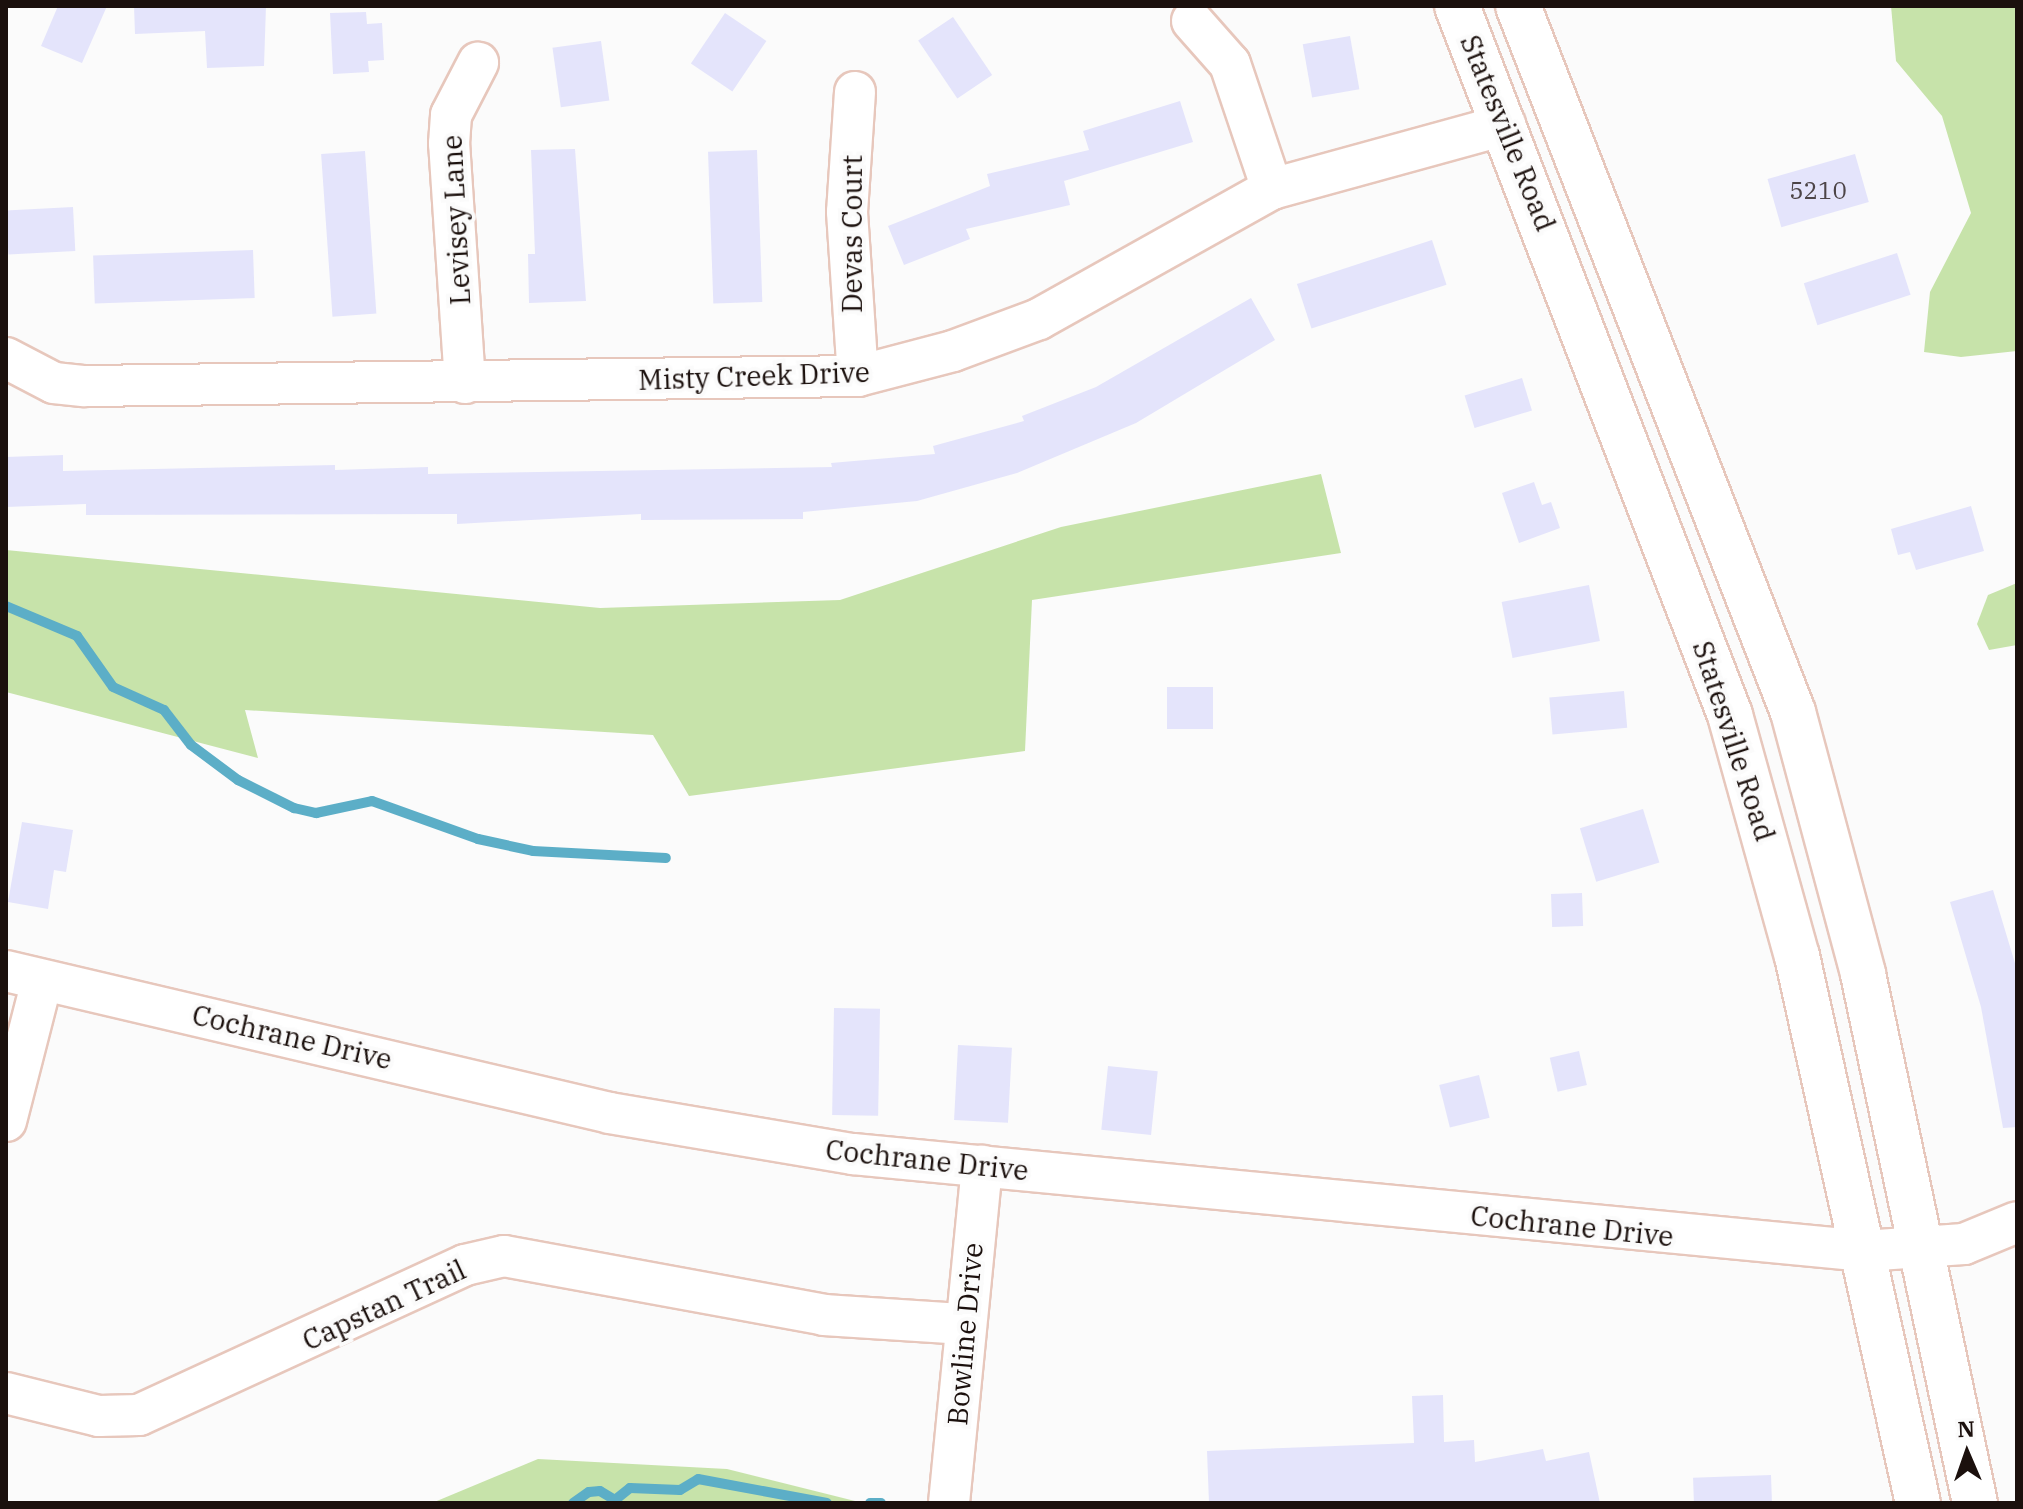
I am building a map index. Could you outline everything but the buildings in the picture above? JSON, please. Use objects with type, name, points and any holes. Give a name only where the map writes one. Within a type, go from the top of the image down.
[{"type":"main road","name":"Statesville Road","points":[[1457,6],[1730,715],[1790,923],[1918,1503]]},
{"type":"main road","name":"Statesville Road","points":[[1518,6],[1793,712],[1860,960],[1925,1249],[1975,1503]]},
{"type":"street","points":[[1192,21],[1230,64],[1272,189]]},
{"type":"street","name":"Levisey Lane","points":[[465,383],[449,144],[451,115],[478,63]]},
{"type":"street","name":"Devas Court","points":[[855,92],[847,212],[858,376]]},
{"type":"street","name":"Misty Creek Drive","points":[[6,358],[54,383],[85,386],[858,376],[953,351],[1039,319],[1272,189],[1505,125]]},
{"type":"street","name":"Cochrane Drive","points":[[24,976],[610,1113],[755,1140],[982,1166],[1864,1251],[1964,1244],[2017,1222]]},
{"type":"street","points":[[6,1121],[24,976]]},
{"type":"street","name":"Bowline Drive","points":[[949,1503],[982,1166]]},
{"type":"street","name":"Capstan Trail","points":[[6,1393],[99,1416],[139,1415],[465,1265],[504,1256],[824,1315],[965,1324]]},
{"type":"green space","points":[[1891,6],[2017,6],[2017,351],[1961,357],[1924,352],[1930,292],[1971,213],[1942,116],[1896,61]]},
{"type":"green space","points":[[1321,474],[1341,553],[1032,600],[1025,751],[689,796],[653,735],[245,710],[258,758],[6,692],[6,550],[600,608],[840,600],[1061,527]]},
{"type":"green space","points":[[2017,583],[2017,645],[1989,650],[1977,624],[1988,595]]},
{"type":"green space","points":[[538,1459],[727,1469],[863,1503],[432,1503]]},
{"type":"waterway","points":[[6,606],[77,636],[113,687],[164,710],[191,745],[238,780],[294,808],[316,813],[372,801],[478,839],[533,851],[666,858]]},
{"type":"waterway","points":[[573,1503],[589,1492],[600,1491],[615,1500],[630,1488],[680,1490],[698,1479],[827,1503]]},
{"type":"waterway","points":[[870,1503],[881,1503]]}]
